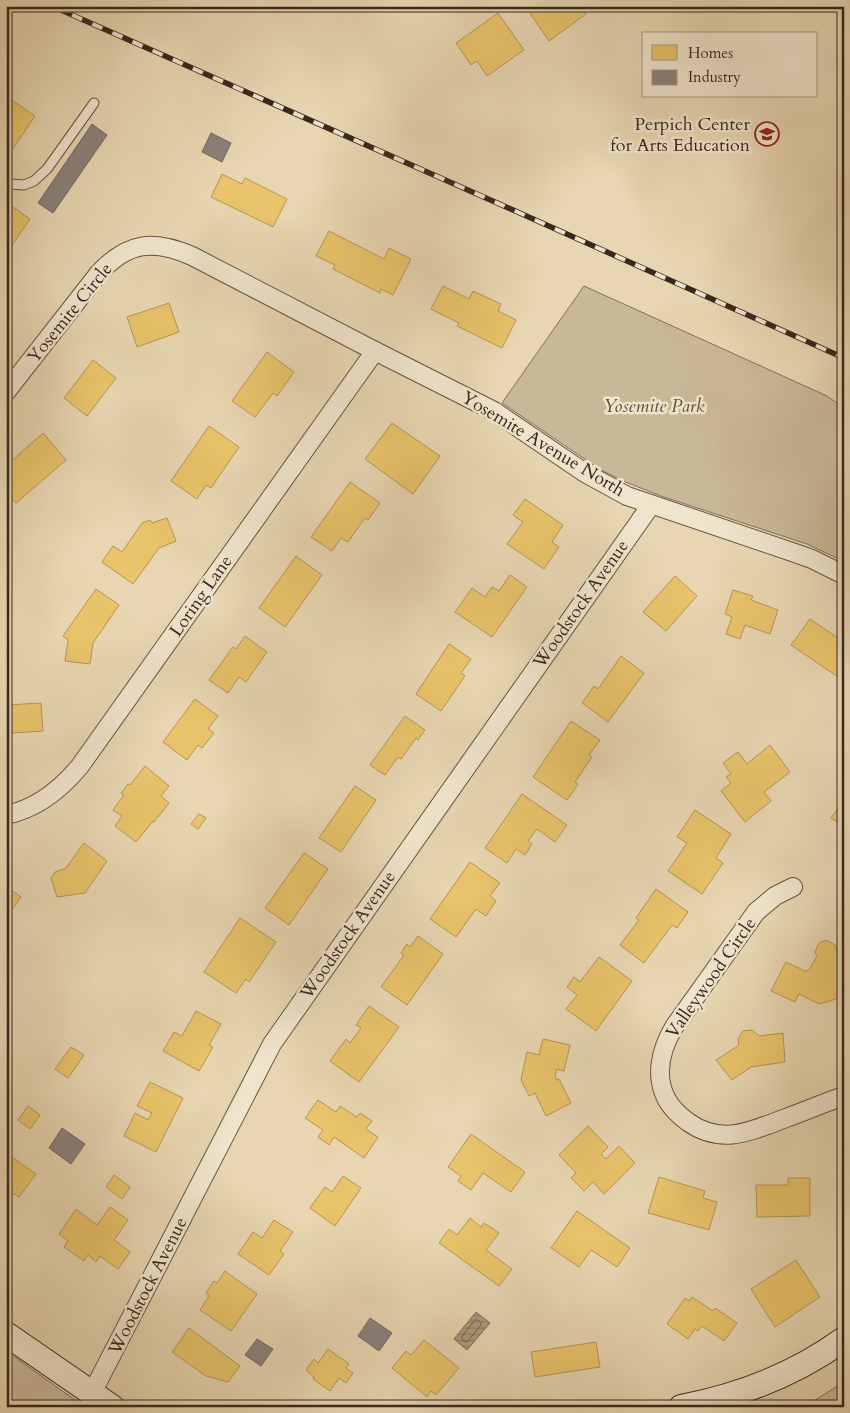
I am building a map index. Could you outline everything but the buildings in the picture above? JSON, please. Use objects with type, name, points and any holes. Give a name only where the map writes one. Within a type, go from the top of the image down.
[{"type":"street","name":"Yosemite Avenue North","points":[[143,246],[164,246],[192,256],[494,411],[602,484],[626,496],[795,553],[844,576]]},
{"type":"street","name":"Yosemite Circle","points":[[6,392],[104,268],[117,256],[143,246]]},
{"type":"street","name":"Loring Lane","points":[[6,815],[13,814],[46,798],[58,789],[80,766],[375,351]]},
{"type":"street","name":"Woodstock Avenue","points":[[92,1393],[272,1044],[651,505]]},
{"type":"street","name":"Valleywood Circle","points":[[792,888],[776,896],[756,912],[674,1027],[666,1040],[661,1054],[660,1071],[662,1086],[666,1098],[682,1118],[697,1128],[722,1135],[748,1133],[844,1096]]},
{"type":"street","points":[[6,1334],[112,1407]]},
{"type":"street","points":[[682,1407],[750,1388],[793,1370],[844,1340]]},
{"type":"lane","points":[[6,182],[24,185],[34,181],[47,168],[94,102]]},
{"type":"green space","name":"Yosemite Park","points":[[584,286],[827,396],[844,408],[844,555],[841,560],[807,544],[661,496],[623,481],[601,470],[502,403]]},
{"type":"green space","points":[[6,1351],[85,1407],[6,1407]]},
{"type":"green space","points":[[844,1382],[844,1407],[804,1407]]},
{"type":"water","points":[[476,1312],[490,1323],[467,1350],[454,1339]]},
{"type":"railway","points":[[52,6],[844,358]]},
{"type":"place","name":"Perpich Center for Arts Education","points":[[767,134]]}]
